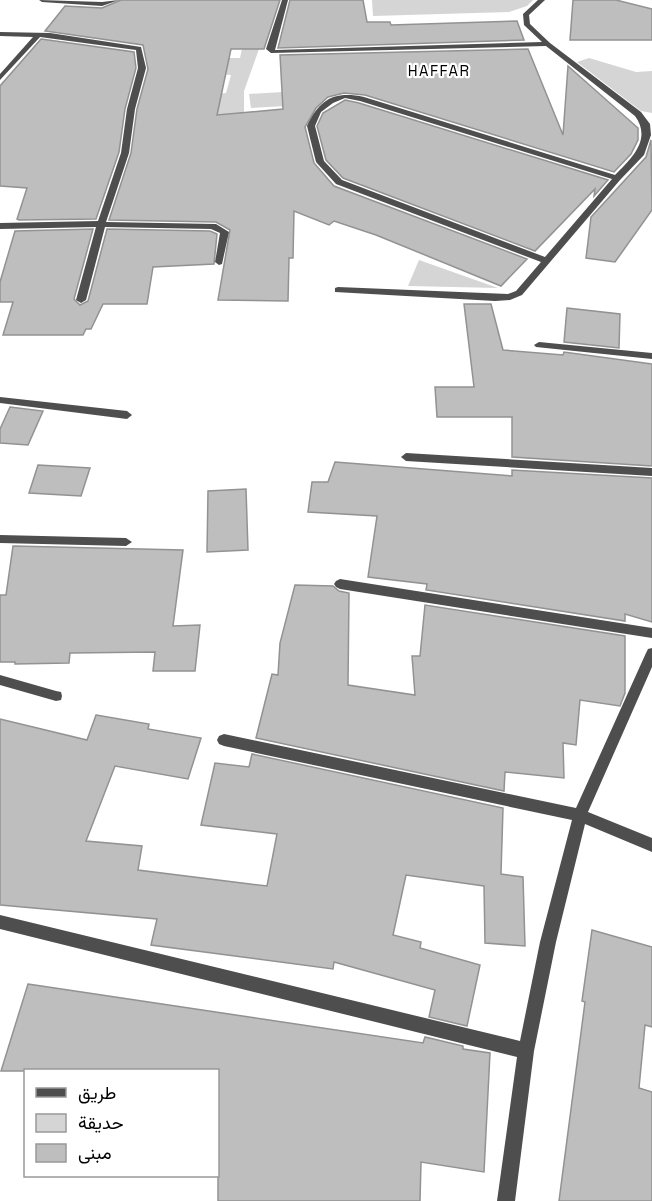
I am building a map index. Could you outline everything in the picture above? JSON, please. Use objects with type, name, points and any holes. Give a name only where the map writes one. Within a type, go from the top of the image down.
[{"type":"street","points":[[42,0],[102,4],[116,0]]},
{"type":"street","points":[[285,0],[270,49],[273,52],[548,44]]},
{"type":"street","points":[[339,290],[420,296],[510,297],[519,293],[617,178],[640,155],[647,135],[646,124],[638,114],[527,25],[526,14],[542,0]]},
{"type":"street","points":[[0,34],[50,35],[139,48],[142,68],[131,108],[125,153],[101,224],[81,300]]},
{"type":"street","points":[[0,78],[38,35]]},
{"type":"street","points":[[546,261],[339,182],[320,162],[311,126],[318,111],[338,97],[361,99],[617,178]]},
{"type":"street","points":[[0,226],[101,224],[213,226],[225,232],[219,262]]},
{"type":"street","points":[[539,345],[652,356]]},
{"type":"street","points":[[0,400],[127,415]]},
{"type":"street","points":[[406,457],[652,472]]},
{"type":"street","points":[[0,539],[126,542]]},
{"type":"street","points":[[340,584],[652,633]]},
{"type":"street","points":[[506,1201],[526,1051],[548,942],[580,815],[652,653]]},
{"type":"street","points":[[0,680],[56,696]]},
{"type":"street","points":[[224,740],[580,815],[652,845]]},
{"type":"street","points":[[0,922],[526,1051]]},
{"type":"green space","points":[[372,0],[533,0],[527,6],[509,12],[373,16]]},
{"type":"green space","points":[[242,49],[259,49],[244,91],[244,120],[193,123],[216,94],[226,93],[231,75],[218,74],[223,58],[240,58]]},
{"type":"green space","points":[[589,58],[636,72],[652,71],[652,113],[641,111],[577,62]]},
{"type":"green space","points":[[283,92],[286,106],[251,108],[249,94]]},
{"type":"green space","points":[[419,260],[498,288],[408,286]]},
{"type":"building","points":[[121,0],[280,0],[264,49],[231,49],[217,115],[283,109],[280,55],[528,49],[563,135],[568,66],[638,128],[638,140],[631,154],[614,172],[365,95],[344,93],[328,97],[316,108],[305,127],[314,163],[334,186],[527,259],[501,286],[376,235],[334,221],[329,225],[294,211],[293,258],[289,258],[288,301],[218,300],[230,230],[216,222],[109,220],[131,153],[137,109],[148,69],[143,45],[45,31],[65,6],[102,8]]},
{"type":"building","points":[[290,0],[363,0],[367,22],[390,22],[391,25],[517,21],[524,40],[278,48]]},
{"type":"building","points":[[573,0],[616,0],[652,9],[652,40],[570,40]]},
{"type":"building","points":[[41,39],[134,52],[136,68],[125,109],[119,152],[96,219],[19,220],[17,219],[27,188],[0,186],[0,86]]},
{"type":"building","points":[[345,100],[608,180],[594,196],[595,189],[535,251],[343,178],[326,160],[317,126],[323,113]]},
{"type":"building","points":[[651,140],[652,210],[615,262],[586,258],[591,217],[646,157]]},
{"type":"building","points":[[93,229],[74,299],[80,305],[88,301],[107,229],[210,231],[217,234],[214,264],[153,267],[147,304],[103,304],[91,329],[86,329],[83,335],[3,335],[13,302],[0,302],[0,282],[15,231]]},
{"type":"building","points":[[464,304],[491,304],[503,350],[563,355],[564,352],[652,364],[652,466],[512,457],[512,417],[437,417],[435,387],[474,387]]},
{"type":"building","points":[[567,308],[620,314],[619,348],[564,342]]},
{"type":"building","points":[[10,407],[43,411],[28,445],[0,443],[0,429]]},
{"type":"building","points":[[335,462],[512,476],[512,470],[652,478],[652,622],[625,614],[625,621],[426,590],[427,584],[368,577],[377,516],[308,512],[312,482],[328,482]]},
{"type":"building","points":[[38,465],[90,468],[81,496],[29,493]]},
{"type":"building","points":[[246,489],[248,550],[207,552],[208,491]]},
{"type":"building","points":[[13,546],[183,550],[173,626],[200,625],[195,671],[153,671],[155,652],[70,653],[69,663],[0,662],[0,595],[6,595]]},
{"type":"building","points":[[295,585],[333,586],[339,591],[349,593],[348,685],[415,695],[412,656],[420,656],[425,605],[625,636],[625,693],[620,706],[580,700],[576,745],[563,743],[564,778],[505,772],[504,791],[256,738],[272,674],[278,675],[280,643]]},
{"type":"building","points":[[96,715],[149,724],[148,729],[201,738],[188,779],[115,766],[86,841],[142,846],[138,870],[267,886],[277,834],[201,825],[215,763],[249,767],[252,754],[503,808],[501,874],[523,877],[525,946],[485,943],[484,886],[406,875],[393,935],[421,942],[420,948],[480,965],[467,1026],[429,1017],[435,990],[334,962],[333,969],[151,945],[157,919],[0,905],[0,719],[87,740]]},
{"type":"building","points":[[592,930],[652,947],[652,1027],[645,1025],[639,1088],[652,1092],[652,1201],[559,1201]]},
{"type":"building","points":[[28,984],[423,1043],[425,1037],[463,1046],[463,1049],[490,1053],[484,1172],[421,1162],[420,1201],[218,1201],[219,1069],[1,1071]]},
{"type":"district","name":"HAFFAR","points":[[439,70]]}]
